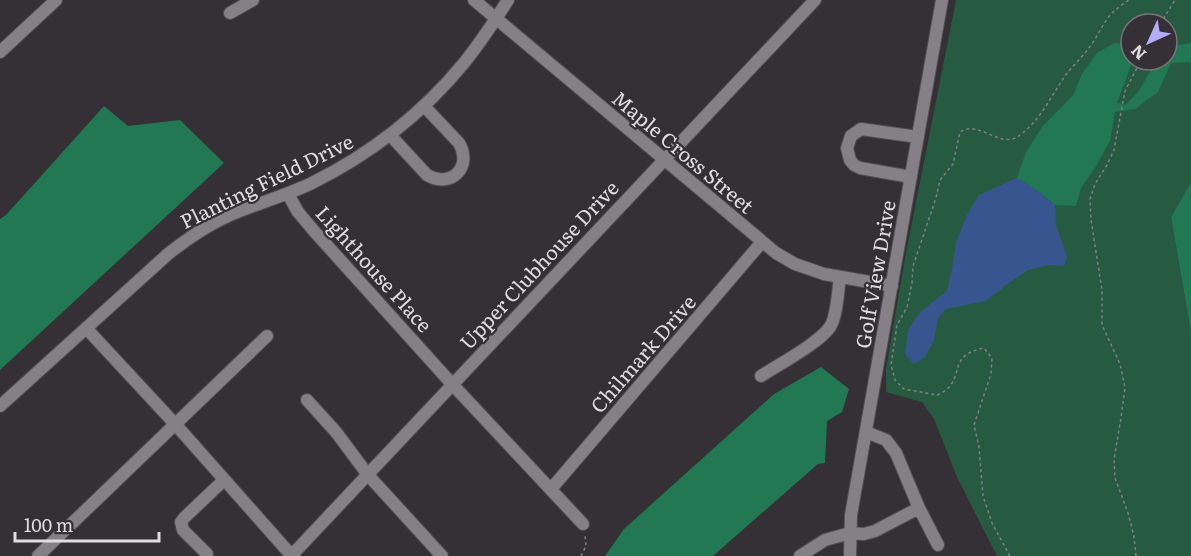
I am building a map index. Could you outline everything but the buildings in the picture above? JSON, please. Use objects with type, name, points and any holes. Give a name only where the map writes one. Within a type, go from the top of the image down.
[{"type":"street","points":[[0,52],[56,0]]},
{"type":"street","points":[[230,13],[253,0]]},
{"type":"street","name":"Maple Cross Street","points":[[474,0],[776,253],[811,270],[892,286]]},
{"type":"street","name":"Planting Field Drive","points":[[0,406],[168,254],[189,238],[230,215],[288,194],[338,169],[390,135],[424,106],[464,63],[508,0]]},
{"type":"street","name":"Upper Clubhouse Drive","points":[[291,556],[815,0]]},
{"type":"street","name":"Golf View Drive","points":[[850,556],[851,515],[942,0]]},
{"type":"street","points":[[390,135],[427,175],[446,179],[458,173],[464,162],[459,143],[424,106]]},
{"type":"street","points":[[911,177],[860,168],[850,160],[847,148],[851,136],[861,129],[918,137]]},
{"type":"street","name":"Lighthouse Place","points":[[288,194],[298,212],[314,231],[452,384],[584,524]]},
{"type":"street","name":"Chilmark Drive","points":[[551,489],[762,242]]},
{"type":"street","points":[[761,376],[819,338],[830,327],[840,277]]},
{"type":"street","points":[[86,328],[176,425],[291,556]]},
{"type":"street","points":[[38,556],[267,336]]},
{"type":"street","points":[[307,400],[336,432],[368,475],[442,556]]},
{"type":"street","points":[[866,432],[886,440],[896,453],[919,508],[938,545]]},
{"type":"street","points":[[207,554],[183,530],[181,522],[224,480]]},
{"type":"street","points":[[800,556],[825,540],[850,533],[864,534],[875,531],[919,508]]},
{"type":"path","points":[[1010,556],[992,523],[982,496],[979,447],[974,425],[991,374],[992,358],[984,348],[973,350],[961,359],[947,390],[937,395],[904,389],[895,380],[891,364],[897,326],[907,308],[913,266],[940,180],[953,164],[960,132],[967,128],[976,129],[1007,140],[1013,140],[1019,136],[1034,123],[1069,72],[1091,46],[1110,15],[1129,0]]},
{"type":"path","points":[[1135,72],[1125,91],[1114,150],[1095,184],[1090,199],[1102,290],[1102,325],[1120,364],[1125,388],[1114,459],[1114,478],[1128,513],[1136,556]]},
{"type":"path","points":[[581,556],[586,546],[584,524]]},
{"type":"green space","points":[[956,0],[1191,0],[1191,182],[1171,217],[1191,333],[1191,556],[997,556],[957,477],[934,419],[922,402],[886,392],[886,369],[905,258]]},
{"type":"green space","points":[[1114,43],[1119,43],[1119,72],[1129,72],[1117,103],[1125,105],[1138,92],[1150,72],[1167,72],[1158,92],[1135,109],[1115,112],[1110,141],[1081,188],[1076,206],[1055,205],[1017,178],[1026,152],[1042,127],[1073,95],[1082,74],[1097,53]]},
{"type":"green space","points":[[1191,43],[1191,62],[1179,63],[1179,45]]},
{"type":"green space","points":[[104,106],[128,126],[180,120],[224,163],[0,370],[0,219]]},
{"type":"green space","points":[[1191,182],[1191,333],[1171,217]]},
{"type":"green space","points":[[821,367],[849,389],[842,412],[827,421],[825,463],[818,464],[713,556],[605,556],[624,529],[774,394]]},
{"type":"water","points":[[1017,178],[1055,205],[1056,225],[1067,257],[1064,266],[1048,265],[1028,270],[986,301],[946,309],[938,318],[934,340],[925,357],[914,364],[905,354],[908,330],[921,311],[947,291],[956,242],[967,215],[979,195]]}]
